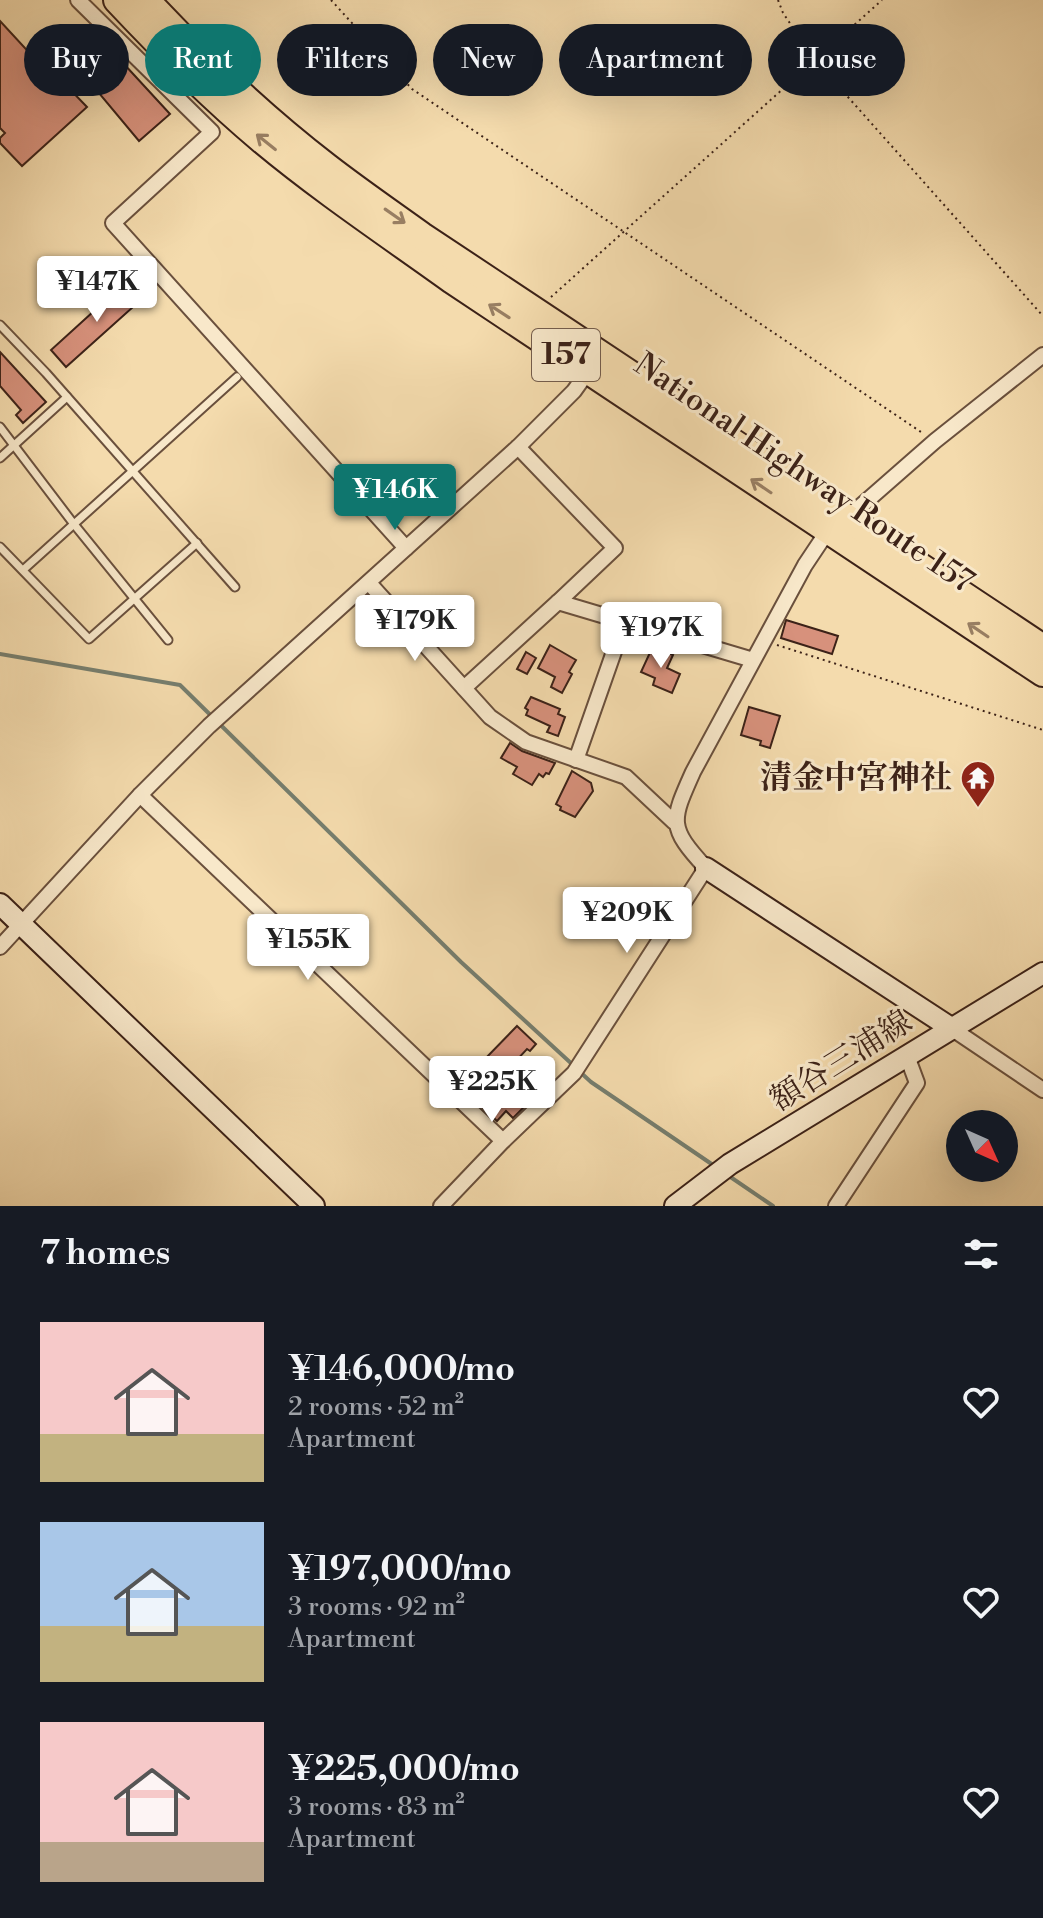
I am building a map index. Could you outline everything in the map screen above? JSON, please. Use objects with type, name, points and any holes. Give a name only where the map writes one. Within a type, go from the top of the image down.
[{"type":"highway","name":"National Highway Route 157","points":[[117,0],[169,55],[272,148],[452,280],[589,370],[1043,648]]},
{"type":"highway","name":"National Highway Route 157","points":[[146,0],[225,79],[328,168],[839,525],[1043,673]]},
{"type":"street","points":[[78,0],[212,132],[113,223],[406,548]]},
{"type":"street","points":[[674,822],[693,772],[805,565],[839,525],[935,441],[1043,355]]},
{"type":"street","points":[[0,947],[140,795],[209,726],[518,447],[574,391],[589,370]]},
{"type":"street","points":[[464,688],[615,548],[518,447]]},
{"type":"street","points":[[369,583],[490,717],[526,742],[626,777],[674,822],[685,846],[706,868],[1043,1090]]},
{"type":"street","points":[[558,602],[753,660]]},
{"type":"street","points":[[576,760],[624,623]]},
{"type":"street","points":[[140,795],[503,1141]]},
{"type":"street","points":[[441,1206],[577,1067],[706,868]]},
{"type":"street","points":[[0,904],[314,1206]]},
{"type":"street","name":"額谷三浦線","points":[[675,1206],[730,1164],[1043,973]]},
{"type":"street","points":[[836,1206],[917,1083],[907,1056]]},
{"type":"lane","points":[[1,329],[67,397],[235,587]]},
{"type":"lane","points":[[23,570],[237,377]]},
{"type":"lane","points":[[0,458],[67,397]]},
{"type":"lane","points":[[0,427],[168,640]]},
{"type":"lane","points":[[0,547],[89,639],[197,543]]},
{"type":"path","points":[[331,0],[412,89],[935,441]]},
{"type":"path","points":[[778,0],[790,24]]},
{"type":"path","points":[[855,24],[882,0]]},
{"type":"path","points":[[535,311],[774,96]]},
{"type":"path","points":[[847,96],[1043,316]]},
{"type":"path","points":[[764,641],[1043,730]]},
{"type":"building","points":[[0,21],[24,47],[24,96],[76,96],[87,107],[22,166],[0,143],[5,133],[0,128]]},
{"type":"building","points":[[129,69],[145,87],[145,96],[153,96],[170,114],[139,141],[101,96],[129,96]]},
{"type":"building","points":[[127,281],[143,298],[66,367],[51,350]]},
{"type":"building","points":[[0,352],[46,402],[23,423],[16,415],[21,410],[0,386]]},
{"type":"building","points":[[786,620],[838,636],[832,654],[781,638]]},
{"type":"building","points":[[550,645],[576,660],[562,693],[551,687],[555,677],[538,668]]},
{"type":"building","points":[[653,646],[673,655],[667,668],[680,674],[672,693],[653,685],[655,678],[641,672]]},
{"type":"building","points":[[526,652],[536,658],[527,674],[517,669]]},
{"type":"building","points":[[531,697],[560,709],[558,714],[565,717],[558,736],[547,732],[550,726],[526,715],[528,710],[525,708]]},
{"type":"building","points":[[749,707],[780,716],[770,748],[760,745],[761,741],[741,735]]},
{"type":"building","points":[[510,743],[522,751],[555,763],[549,774],[543,777],[539,774],[532,785],[513,774],[517,767],[501,758]]},
{"type":"building","points":[[572,771],[591,783],[593,791],[575,817],[560,810],[561,807],[556,804]]},
{"type":"building","points":[[517,1026],[536,1044],[530,1051],[527,1049],[499,1079],[519,1098],[516,1102],[523,1108],[513,1118],[506,1111],[497,1121],[463,1089],[486,1066],[482,1062]]},
{"type":"waterway","points":[[0,654],[180,685],[461,962],[573,1065]]},
{"type":"waterway","points":[[579,1071],[716,1167]]},
{"type":"waterway","points":[[726,1174],[773,1206]]},
{"type":"place","name":"清金中宮神社","points":[[978,809]]}]
